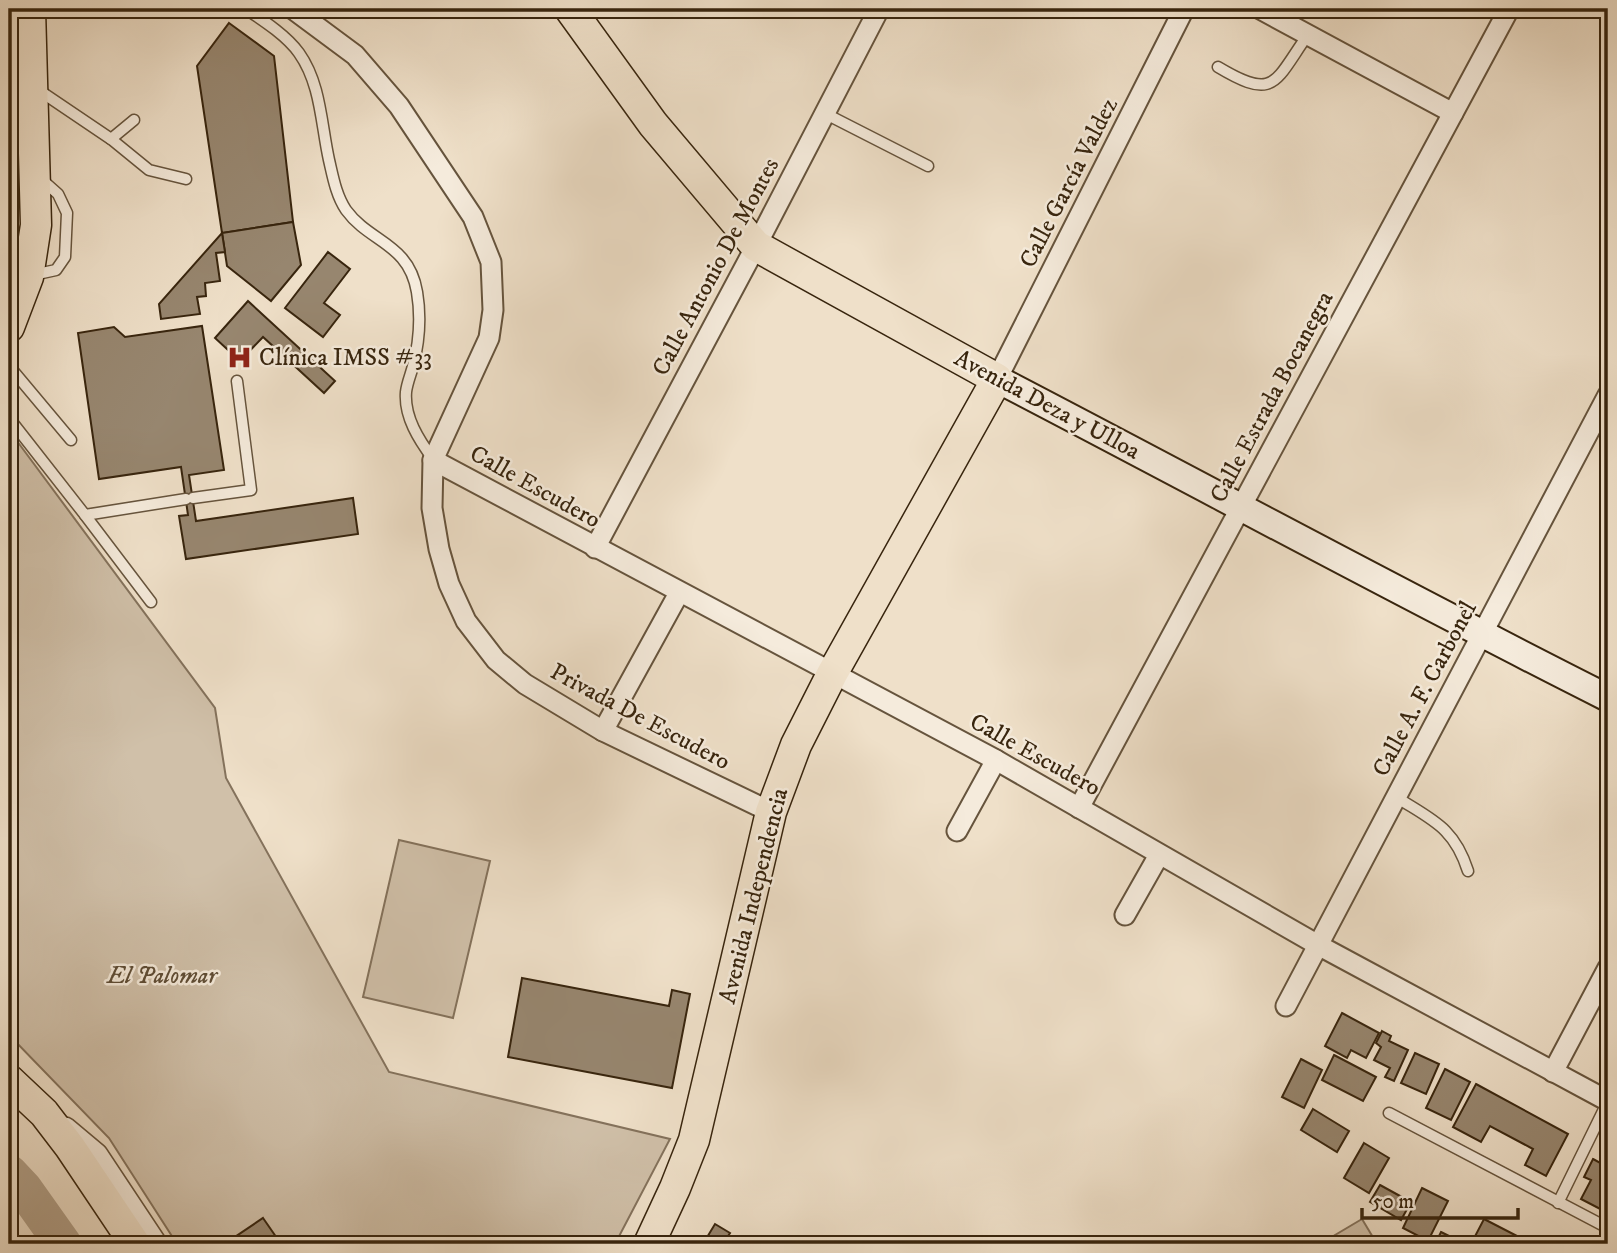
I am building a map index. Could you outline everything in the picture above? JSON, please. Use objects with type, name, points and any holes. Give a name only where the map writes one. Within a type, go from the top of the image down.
[{"type":"main road","points":[[9,327],[28,276],[36,225],[30,9]]},
{"type":"main road","name":"Avenida Deza y Ulloa","points":[[570,9],[653,124],[756,246],[997,379],[1482,635],[1608,698]]},
{"type":"main road","name":"Avenida Independencia","points":[[649,1244],[676,1188],[694,1140],[771,812],[796,745],[832,674],[997,379]]},
{"type":"main road","points":[[9,1080],[44,1113],[135,1244]]},
{"type":"street","points":[[293,9],[355,55],[399,106],[473,216],[491,262],[493,310],[489,338],[433,460]]},
{"type":"street","name":"Calle Antonio De Montes","points":[[595,548],[879,9]]},
{"type":"street","name":"Calle García Valdez","points":[[997,379],[1184,9]]},
{"type":"street","points":[[1259,9],[1453,113]]},
{"type":"street","name":"Calle Estrada Bocanegra","points":[[1079,808],[1509,9]]},
{"type":"street","name":"Calle A. F. Carbonel","points":[[1286,1006],[1608,396]]},
{"type":"street","name":"Calle Escudero","points":[[433,460],[996,760],[1318,945],[1608,1101]]},
{"type":"street","name":"Privada De Escudero","points":[[433,460],[432,508],[439,549],[449,584],[466,621],[496,660],[525,684],[603,731],[771,812]]},
{"type":"street","points":[[603,731],[679,593]]},
{"type":"street","points":[[957,831],[996,760]]},
{"type":"street","points":[[1125,915],[1159,855]]},
{"type":"street","points":[[1553,1072],[1608,968]]},
{"type":"street","points":[[44,1113],[96,1154],[155,1244]]},
{"type":"lane","points":[[246,9],[286,39],[298,51],[307,67],[320,107],[336,189],[346,210],[408,264],[417,290],[419,322],[414,363],[406,392],[409,415],[417,437],[433,460]]},
{"type":"lane","points":[[1218,67],[1238,80],[1263,86],[1278,76],[1307,36]]},
{"type":"lane","points":[[34,86],[111,139],[149,170],[186,179]]},
{"type":"lane","points":[[824,113],[928,166]]},
{"type":"lane","points":[[111,139],[134,120]]},
{"type":"lane","points":[[9,366],[71,440]]},
{"type":"lane","points":[[86,515],[251,490],[237,381]]},
{"type":"lane","points":[[9,418],[151,602]]},
{"type":"lane","points":[[1396,797],[1447,830],[1463,855],[1468,871]]},
{"type":"lane","points":[[1558,1203],[1608,1101]]},
{"type":"lane","points":[[1389,1113],[1608,1228]]},
{"type":"green space","name":"El Palomar","points":[[14,437],[215,708],[226,778],[389,1072],[670,1139],[615,1244],[177,1244],[109,1138],[11,1037],[9,441]]},
{"type":"green space","points":[[399,840],[490,861],[453,1018],[363,997]]},
{"type":"green space","points":[[1362,1219],[1377,1244],[1320,1244]]},
{"type":"building","points":[[229,23],[274,56],[293,222],[222,233],[197,66]]},
{"type":"building","points":[[293,222],[301,265],[271,301],[227,266],[222,233]]},
{"type":"building","points":[[222,233],[225,252],[216,253],[220,281],[205,283],[206,296],[197,297],[200,314],[161,319],[159,304]]},
{"type":"building","points":[[328,252],[350,269],[324,303],[340,315],[323,337],[285,308]]},
{"type":"building","points":[[248,301],[335,381],[324,393],[263,337],[240,361],[215,338]]},
{"type":"building","points":[[202,326],[224,470],[189,475],[196,521],[353,498],[358,534],[186,559],[179,516],[188,515],[181,467],[99,479],[78,333],[114,327],[125,337]]},
{"type":"building","points":[[522,978],[669,1006],[672,990],[690,994],[672,1088],[508,1057]]},
{"type":"building","points":[[1342,1013],[1379,1033],[1366,1058],[1351,1050],[1347,1058],[1325,1046]]},
{"type":"building","points":[[1382,1031],[1391,1036],[1389,1041],[1408,1050],[1394,1081],[1385,1077],[1390,1068],[1374,1060],[1381,1047],[1376,1043]]},
{"type":"building","points":[[1415,1053],[1439,1064],[1426,1094],[1401,1083]]},
{"type":"building","points":[[1334,1055],[1376,1077],[1363,1101],[1322,1080]]},
{"type":"building","points":[[1301,1059],[1322,1070],[1304,1108],[1282,1097]]},
{"type":"building","points":[[1445,1069],[1470,1082],[1451,1120],[1426,1108]]},
{"type":"building","points":[[1476,1084],[1568,1134],[1546,1176],[1525,1165],[1533,1149],[1490,1126],[1481,1142],[1453,1127]]},
{"type":"building","points":[[1313,1109],[1349,1131],[1337,1152],[1301,1130]]},
{"type":"building","points":[[1364,1143],[1389,1158],[1369,1193],[1344,1178]]},
{"type":"building","points":[[1593,1159],[1608,1167],[1608,1213],[1581,1199],[1591,1180],[1584,1177]]},
{"type":"building","points":[[1380,1185],[1411,1202],[1401,1220],[1370,1202]]},
{"type":"building","points":[[1422,1188],[1448,1201],[1428,1241],[1403,1228]]},
{"type":"building","points":[[263,1218],[281,1244],[226,1243]]},
{"type":"building","points":[[1484,1219],[1519,1237],[1516,1244],[1471,1244]]},
{"type":"building","points":[[715,1224],[730,1233],[723,1244],[703,1244]]},
{"type":"building","points":[[1441,1232],[1465,1244],[1435,1244]]},
{"type":"waterway","points":[[9,1173],[24,1189],[63,1244]]},
{"type":"place","name":"Clínica IMSS #33","points":[[239,358]]}]
